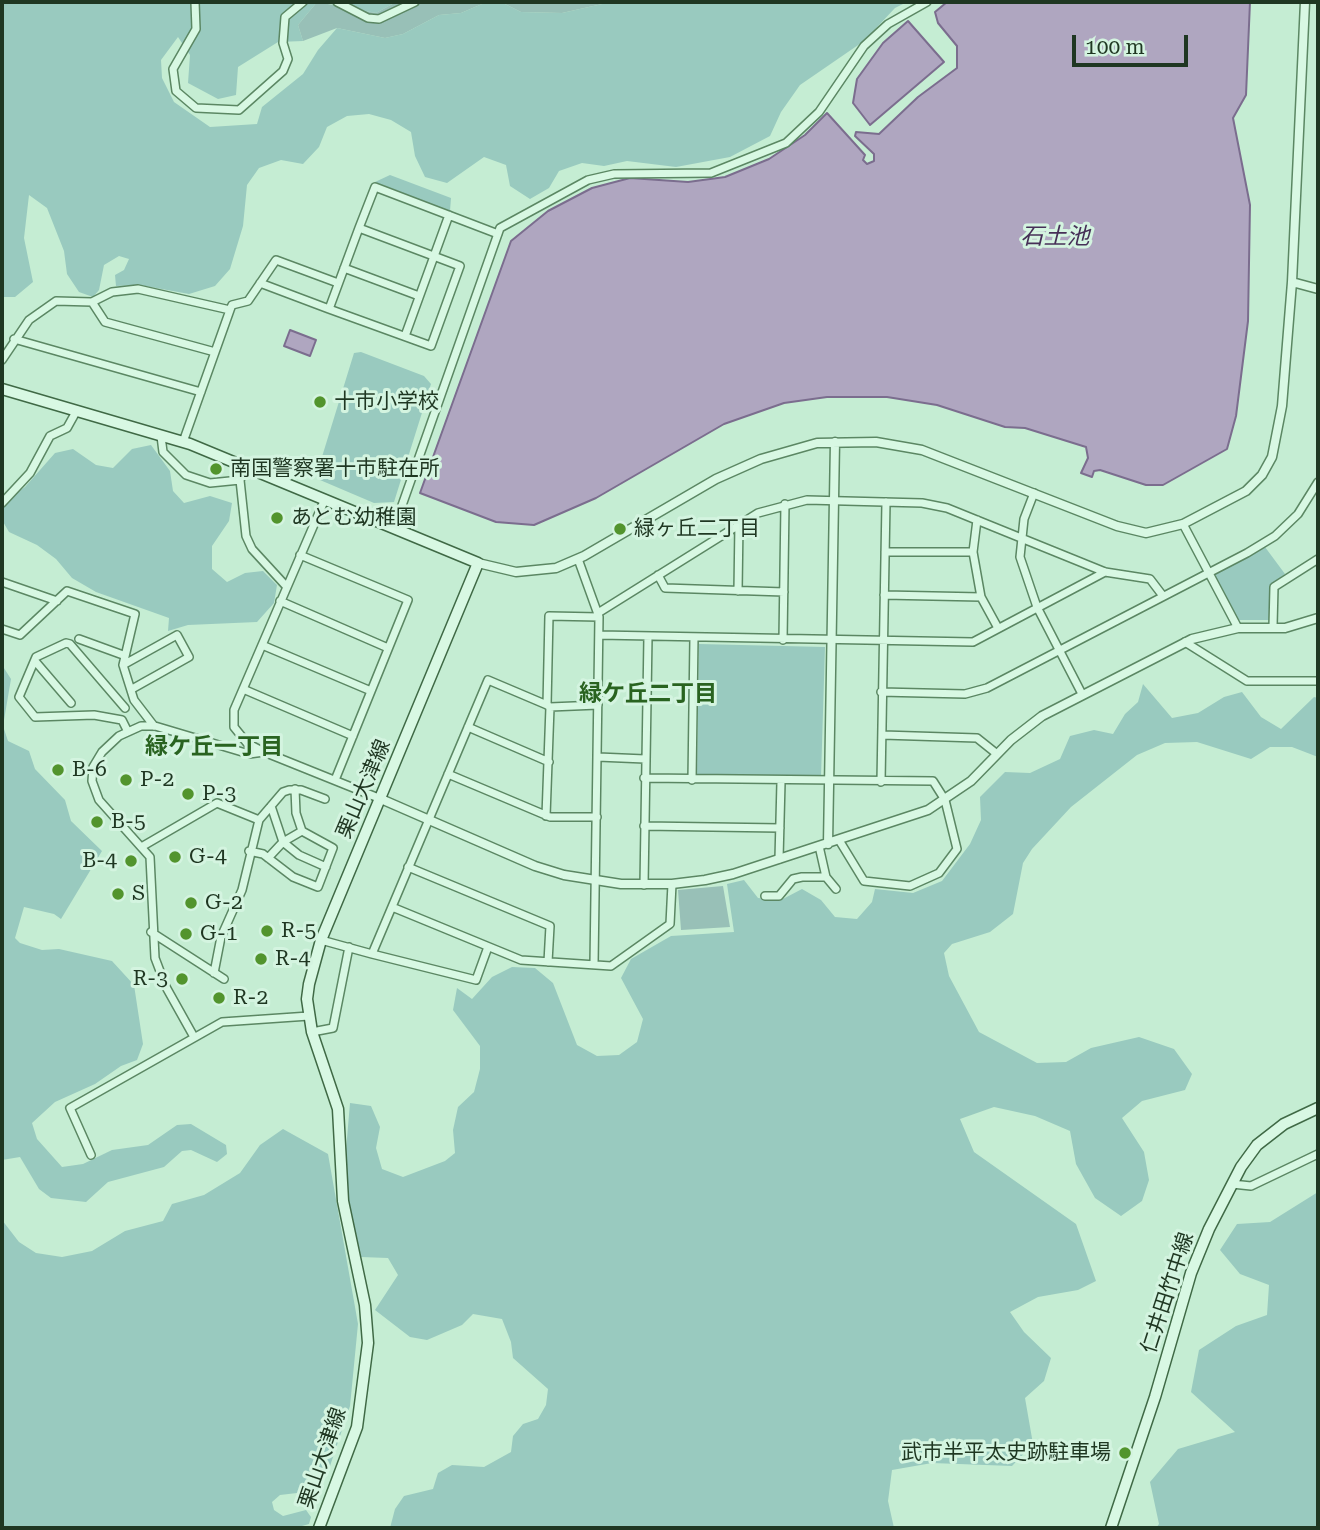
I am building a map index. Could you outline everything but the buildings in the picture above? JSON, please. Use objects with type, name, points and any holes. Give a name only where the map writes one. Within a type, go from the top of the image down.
[{"type":"main road","points":[[2,389],[183,442],[478,563]]},
{"type":"main road","name":"栗山大津線","points":[[319,1528],[357,1427],[368,1343],[365,1305],[343,1201],[338,1110],[312,1032],[309,984],[321,940],[478,563]]},
{"type":"main road","name":"仁井田竹中線","points":[[1111,1528],[1155,1398],[1191,1273],[1232,1184],[1257,1145],[1284,1124],[1318,1108]]},
{"type":"street","points":[[195,2],[196,29],[173,69],[176,91],[196,108],[239,110],[283,71],[288,59],[283,43],[285,17],[303,2]]},
{"type":"street","points":[[337,2],[368,18],[379,19],[415,2]]},
{"type":"street","points":[[394,528],[500,228],[588,180],[614,174],[711,173],[786,143],[819,112],[864,46],[888,24],[927,2]]},
{"type":"street","points":[[478,563],[504,571],[530,573],[556,568],[578,559],[741,468],[796,447],[835,442],[876,442],[922,450],[1132,530],[1158,532],[1182,524],[1246,491],[1267,468],[1282,406],[1292,282],[1305,2]]},
{"type":"street","points":[[329,309],[375,187],[498,234]]},
{"type":"street","points":[[405,336],[449,215]]},
{"type":"street","points":[[260,283],[431,346],[460,266],[359,228]]},
{"type":"street","points":[[183,442],[232,305],[248,301],[276,260],[338,283]]},
{"type":"street","points":[[344,268],[419,296]]},
{"type":"street","points":[[1292,282],[1318,289]]},
{"type":"street","points":[[2,360],[29,320],[56,301],[92,302],[120,290],[138,289],[230,310]]},
{"type":"street","points":[[92,302],[105,322],[215,352]]},
{"type":"street","points":[[14,339],[201,392]]},
{"type":"street","points":[[2,503],[30,473],[50,436],[66,428],[77,410]]},
{"type":"street","points":[[161,436],[163,452],[186,475],[210,482],[240,480]]},
{"type":"street","points":[[835,442],[829,783],[823,845],[826,877],[836,889]]},
{"type":"street","points":[[247,466],[240,480],[243,528],[248,543],[286,586]]},
{"type":"street","points":[[881,692],[949,695],[977,692],[1275,536],[1298,514],[1318,482]]},
{"type":"street","points":[[1034,493],[1020,537],[1020,557],[1037,607],[1082,694]]},
{"type":"street","points":[[325,499],[234,710],[234,727],[247,743],[264,752],[535,866],[596,881],[644,885],[672,884],[733,874],[928,810],[971,781],[1027,727],[1082,694],[1185,642],[1238,628],[1285,628],[1318,618]]},
{"type":"street","points":[[546,816],[550,762],[549,615],[598,615],[739,523],[785,504],[807,500],[887,502],[947,508],[1105,572],[1150,579],[1163,596]]},
{"type":"street","points":[[881,782],[887,502]]},
{"type":"street","points":[[783,640],[785,504]]},
{"type":"street","points":[[977,520],[973,552],[981,597],[998,628]]},
{"type":"street","points":[[738,590],[739,523]]},
{"type":"street","points":[[1182,524],[1210,571],[1238,628]]},
{"type":"street","points":[[885,551],[973,552]]},
{"type":"street","points":[[300,555],[408,600],[335,780]]},
{"type":"street","points":[[578,559],[598,615],[599,635],[594,965]]},
{"type":"street","points":[[1273,626],[1274,587],[1318,559]]},
{"type":"street","points":[[599,635],[973,642],[1105,572]]},
{"type":"street","points":[[658,575],[665,589],[784,592]]},
{"type":"street","points":[[2,582],[57,601]]},
{"type":"street","points":[[2,629],[20,635],[67,591],[135,614],[124,655],[124,665],[134,699],[155,726]]},
{"type":"street","points":[[884,595],[981,597]]},
{"type":"street","points":[[280,601],[388,648]]},
{"type":"street","points":[[124,665],[177,635],[190,657],[132,688]]},
{"type":"street","points":[[644,885],[648,636]]},
{"type":"street","points":[[692,780],[694,638]]},
{"type":"street","points":[[79,639],[124,655]]},
{"type":"street","points":[[1185,642],[1247,681],[1318,681]]},
{"type":"street","points":[[125,708],[70,644],[40,653],[19,697],[36,717],[94,715],[122,720],[127,730]]},
{"type":"street","points":[[262,645],[371,691]]},
{"type":"street","points":[[34,661],[71,703]]},
{"type":"street","points":[[372,954],[488,680],[549,706],[598,705]]},
{"type":"street","points":[[243,689],[353,736]]},
{"type":"street","points":[[194,1037],[157,965],[151,932],[153,872],[143,846],[99,800],[92,781],[95,761],[127,730],[155,726],[248,754],[264,752]]},
{"type":"street","points":[[468,727],[550,762]]},
{"type":"street","points":[[883,735],[977,738],[998,754]]},
{"type":"street","points":[[598,757],[645,759]]},
{"type":"street","points":[[448,774],[546,816],[597,817]]},
{"type":"street","points":[[644,778],[829,783],[933,781],[945,800],[957,849],[939,873],[910,886],[864,881],[839,840]]},
{"type":"street","points":[[779,859],[781,782]]},
{"type":"street","points":[[249,850],[268,858],[293,877],[318,887],[333,848],[302,831],[296,813],[295,789]]},
{"type":"street","points":[[214,973],[221,937],[242,890],[249,850],[259,820],[283,792],[295,789],[325,799]]},
{"type":"street","points":[[143,846],[217,803],[259,820]]},
{"type":"street","points":[[271,806],[283,842],[299,855],[326,867]]},
{"type":"street","points":[[644,826],[780,828]]},
{"type":"street","points":[[268,858],[283,842],[302,831]]},
{"type":"street","points":[[408,867],[550,926],[548,962]]},
{"type":"street","points":[[765,896],[779,896],[793,879],[826,877]]},
{"type":"street","points":[[392,907],[521,960],[611,966],[670,924],[672,884]]},
{"type":"street","points":[[151,932],[224,979]]},
{"type":"street","points":[[321,940],[476,980],[488,947]]},
{"type":"street","points":[[312,1032],[333,1028],[349,947]]},
{"type":"street","points":[[90,1156],[70,1108],[222,1023],[309,1016]]},
{"type":"street","points":[[1232,1184],[1251,1186],[1318,1154]]},
{"type":"shaded area","points":[[2,2],[317,2],[298,25],[303,41],[278,42],[238,67],[236,95],[218,99],[188,83],[190,55],[178,37],[161,60],[162,78],[174,102],[210,127],[257,124],[262,107],[303,74],[318,50],[337,28],[385,38],[403,34],[439,15],[461,13],[482,4],[505,4],[521,12],[562,13],[611,2],[907,2],[895,8],[864,41],[800,85],[781,112],[770,136],[730,157],[676,167],[627,161],[604,166],[582,163],[559,171],[549,188],[530,199],[510,186],[506,165],[484,157],[447,183],[425,177],[415,156],[411,132],[391,120],[369,114],[347,116],[327,127],[319,147],[303,164],[281,160],[259,168],[247,185],[243,226],[230,269],[215,286],[189,294],[140,285],[116,286],[115,275],[124,270],[129,259],[119,256],[104,265],[99,290],[93,297],[79,292],[67,274],[64,251],[47,208],[29,195],[24,238],[33,282],[15,297],[2,297]]},
{"type":"shaded area","points":[[317,2],[376,13],[396,2],[611,2],[562,13],[521,12],[505,4],[482,4],[461,13],[439,15],[403,34],[385,38],[337,28],[303,41],[298,25]]},
{"type":"shaded area","points":[[320,2],[396,2],[376,13]]},
{"type":"shaded area","points":[[390,175],[451,198],[450,211],[375,182]]},
{"type":"shaded area","points":[[361,352],[424,376],[431,384],[394,502],[374,503],[320,480],[317,473],[354,353]]},
{"type":"shaded area","points":[[151,445],[170,471],[173,491],[184,503],[210,496],[232,503],[229,521],[212,546],[212,569],[227,582],[245,573],[263,571],[277,585],[274,603],[257,622],[188,625],[168,631],[169,618],[96,592],[72,578],[56,559],[37,545],[9,532],[2,520],[2,508],[8,499],[25,487],[55,453],[73,449],[96,465],[113,468],[132,449]]},
{"type":"shaded area","points":[[1265,547],[1285,574],[1269,586],[1269,620],[1238,620],[1214,573]]},
{"type":"shaded area","points":[[699,644],[825,647],[821,777],[697,774]]},
{"type":"shaded area","points":[[2,665],[11,679],[3,726],[8,741],[29,751],[35,769],[65,800],[71,821],[102,851],[61,919],[54,914],[24,907],[15,938],[20,943],[42,950],[59,949],[112,961],[134,985],[143,1044],[137,1060],[121,1066],[95,1084],[55,1102],[32,1123],[37,1139],[62,1167],[83,1164],[112,1150],[148,1145],[177,1125],[191,1124],[226,1145],[227,1154],[217,1162],[191,1150],[182,1151],[164,1167],[108,1182],[86,1202],[51,1198],[39,1189],[20,1157],[2,1160]]},
{"type":"shaded area","points":[[1143,684],[1172,718],[1198,713],[1224,697],[1242,692],[1261,717],[1281,729],[1314,697],[1318,698],[1318,757],[1292,747],[1270,747],[1251,759],[1197,742],[1165,743],[1137,755],[1071,807],[1032,849],[1023,863],[1013,914],[990,932],[952,944],[944,953],[949,976],[979,1032],[1037,1063],[1066,1062],[1091,1048],[1139,1037],[1174,1049],[1192,1074],[1185,1090],[1142,1101],[1122,1118],[1144,1152],[1149,1180],[1142,1201],[1121,1216],[1095,1198],[1076,1164],[1070,1131],[1035,1116],[994,1107],[960,1119],[974,1152],[1076,1224],[1096,1281],[1078,1290],[1038,1297],[1010,1312],[1024,1332],[1051,1358],[1044,1381],[1025,1398],[1033,1444],[1012,1466],[932,1463],[892,1470],[888,1501],[894,1528],[390,1528],[395,1509],[404,1496],[433,1489],[438,1473],[452,1465],[484,1467],[511,1452],[513,1436],[523,1424],[538,1419],[546,1405],[548,1389],[513,1358],[511,1342],[502,1319],[473,1314],[462,1325],[427,1340],[410,1337],[375,1310],[398,1275],[388,1258],[361,1257],[348,1197],[345,1162],[350,1103],[371,1106],[380,1127],[376,1148],[382,1169],[403,1177],[445,1161],[455,1153],[453,1130],[458,1107],[474,1092],[480,1069],[480,1046],[453,1010],[457,988],[472,999],[492,977],[512,967],[535,968],[553,983],[577,1045],[597,1056],[619,1055],[637,1042],[643,1019],[621,978],[631,959],[671,936],[734,932],[727,884],[744,880],[758,898],[781,900],[802,889],[821,900],[835,917],[857,919],[872,902],[875,889],[913,893],[942,881],[970,844],[981,820],[980,797],[1005,772],[1030,773],[1060,759],[1070,736],[1094,730],[1113,734],[1125,714],[1138,702]]},
{"type":"shaded area","points":[[723,886],[730,927],[681,930],[678,890]]},
{"type":"shaded area","points":[[283,1129],[328,1154],[358,1324],[350,1406],[328,1472],[314,1491],[280,1495],[272,1502],[274,1510],[283,1516],[306,1510],[311,1517],[309,1524],[295,1528],[2,1528],[2,1220],[19,1242],[36,1253],[62,1257],[92,1251],[125,1231],[163,1221],[172,1204],[204,1195],[240,1173],[260,1145]]},
{"type":"shaded area","points":[[1318,1192],[1318,1528],[1156,1528],[1159,1524],[1150,1482],[1178,1449],[1235,1432],[1191,1392],[1199,1350],[1236,1326],[1267,1315],[1269,1285],[1240,1274],[1220,1250],[1237,1224],[1270,1222]]},
{"type":"water","name":"石土池","points":[[947,2],[1250,2],[1246,95],[1233,118],[1250,205],[1248,321],[1236,416],[1227,449],[1163,485],[1146,485],[1100,470],[1094,471],[1092,477],[1081,473],[1088,458],[1086,447],[1025,428],[1005,427],[937,405],[887,397],[827,397],[784,403],[724,424],[596,498],[534,525],[496,522],[420,493],[511,241],[548,211],[592,188],[630,178],[688,182],[725,177],[769,159],[805,135],[827,113],[865,155],[863,160],[867,164],[874,161],[874,154],[855,136],[856,132],[879,134],[918,97],[957,68],[957,46],[938,23],[935,12]]},
{"type":"water","points":[[908,21],[944,62],[870,125],[853,103],[857,79],[883,43]]},
{"type":"water","points":[[290,330],[316,340],[310,356],[284,346]]},
{"type":"place","name":"十市小学校","points":[[320,402]]},
{"type":"place","name":"南国警察署十市駐在所","points":[[216,469]]},
{"type":"place","name":"あとむ幼稚園","points":[[277,518]]},
{"type":"place","name":"緑ヶ丘二丁目","points":[[620,529]]},
{"type":"place","name":"B-6","points":[[58,770]]},
{"type":"place","name":"P-2","points":[[126,780]]},
{"type":"place","name":"P-3","points":[[188,794]]},
{"type":"place","name":"B-5","points":[[97,822]]},
{"type":"place","name":"G-4","points":[[175,857]]},
{"type":"place","name":"B-4","points":[[131,861]]},
{"type":"place","name":"S","points":[[118,894]]},
{"type":"place","name":"G-2","points":[[191,903]]},
{"type":"place","name":"R-5","points":[[267,931]]},
{"type":"place","name":"G-1","points":[[186,934]]},
{"type":"place","name":"R-4","points":[[261,959]]},
{"type":"place","name":"R-3","points":[[182,979]]},
{"type":"place","name":"R-2","points":[[219,998]]},
{"type":"place","name":"武市半平太史跡駐車場","points":[[1125,1453]]},
{"type":"district","name":"緑ケ丘二丁目","points":[[648,694]]},
{"type":"district","name":"緑ケ丘一丁目","points":[[214,747]]}]
